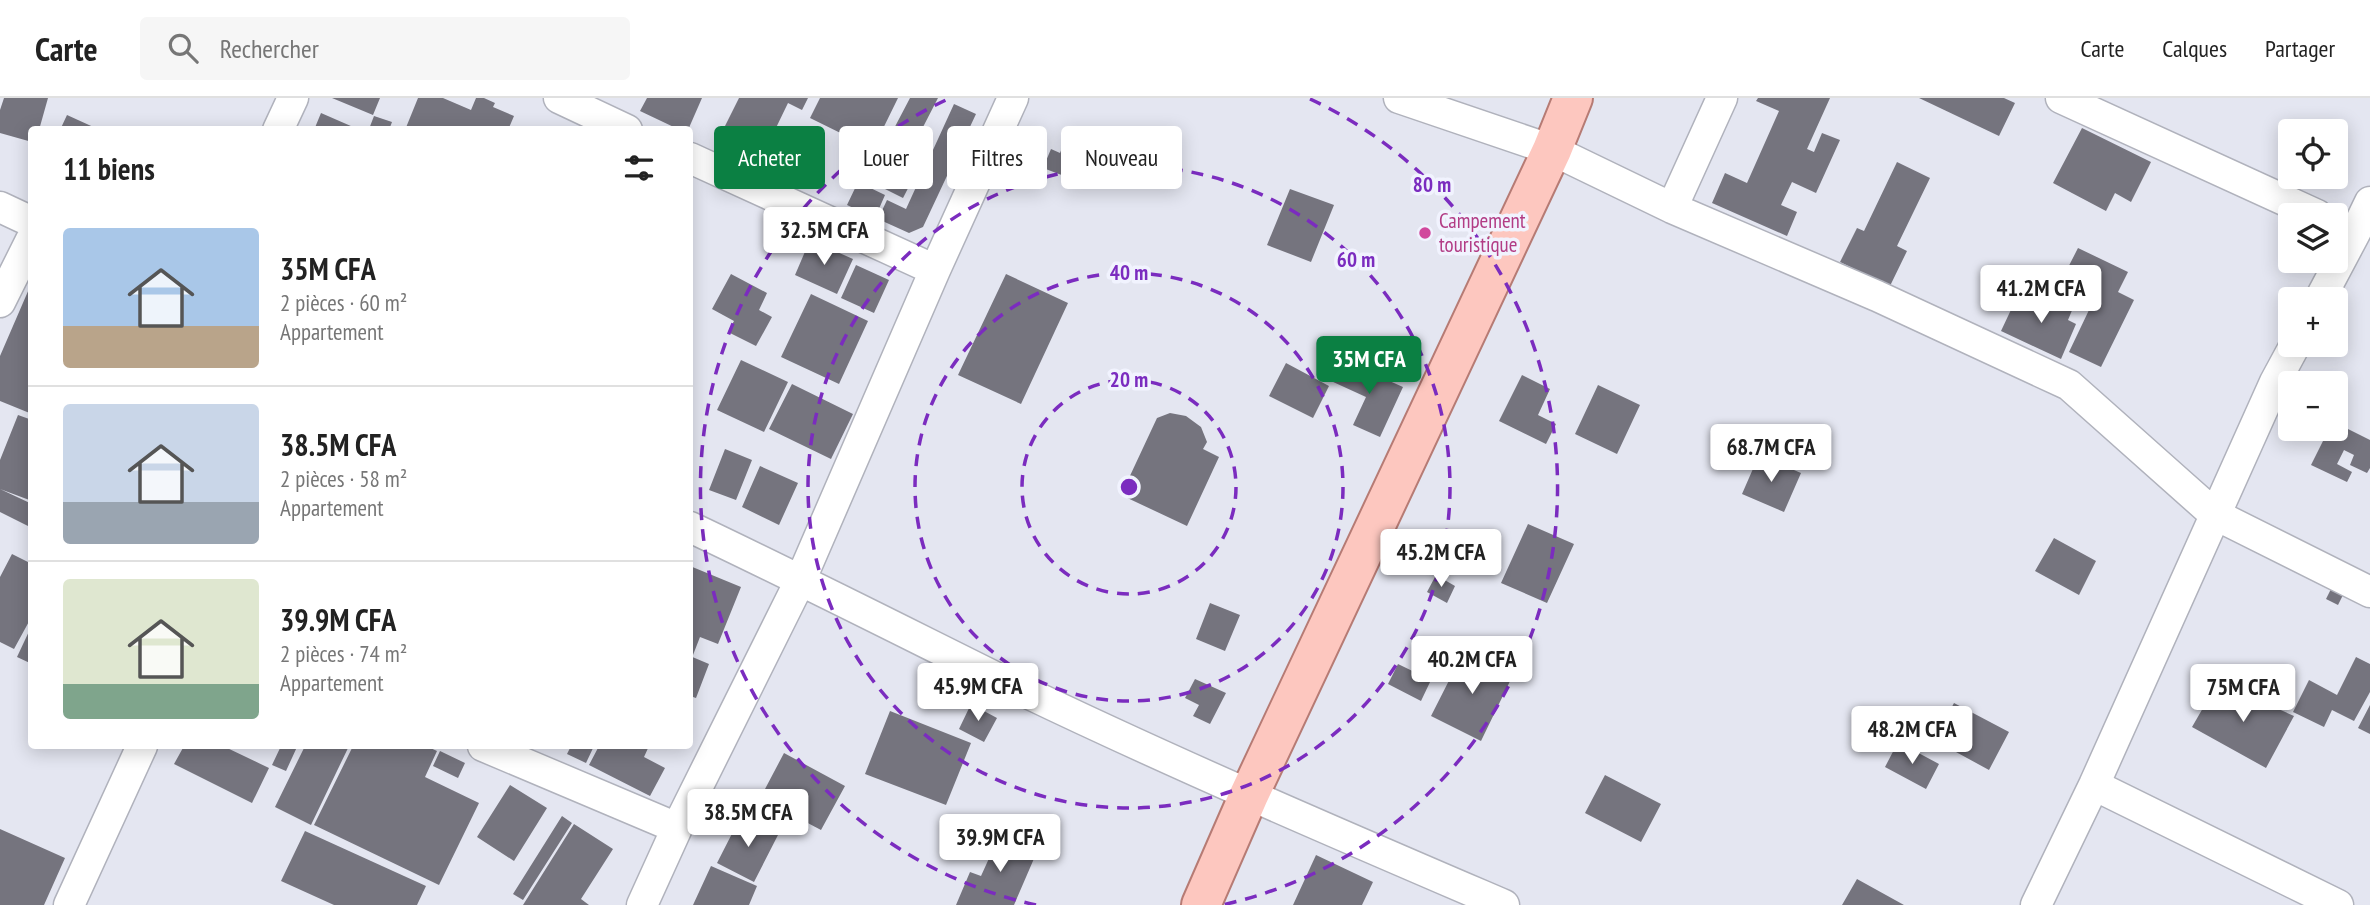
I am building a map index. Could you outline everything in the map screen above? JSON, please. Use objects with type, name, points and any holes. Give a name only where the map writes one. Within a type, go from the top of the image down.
[{"type":"main road","points":[[1201,905],[1249,795],[1552,150],[1573,98]]},
{"type":"street","points":[[280,126],[293,98]]},
{"type":"street","points":[[559,98],[618,126]]},
{"type":"street","points":[[642,905],[677,828],[801,579],[1013,98]]},
{"type":"street","points":[[1399,98],[1552,150],[1672,208],[1877,296],[2070,385],[2214,514],[2370,592]]},
{"type":"street","points":[[1672,208],[1722,98]]},
{"type":"street","points":[[2061,98],[2290,203]]},
{"type":"street","points":[[693,159],[935,270]]},
{"type":"street","points":[[2348,227],[2370,202]]},
{"type":"street","points":[[0,207],[28,220]]},
{"type":"street","points":[[0,302],[28,246]]},
{"type":"street","points":[[2036,905],[2094,785],[2214,514],[2289,357]]},
{"type":"street","points":[[693,528],[801,579],[1018,688],[1249,795],[1504,905]]},
{"type":"street","points":[[69,905],[141,749]]},
{"type":"street","points":[[490,749],[677,828]]},
{"type":"street","points":[[2094,785],[2338,905]]},
{"type":"building","points":[[4,98],[48,98],[40,126],[28,126],[28,141],[0,133],[0,110]]},
{"type":"building","points":[[332,98],[380,98],[373,115]]},
{"type":"building","points":[[418,98],[443,98],[471,110],[476,98],[484,98],[495,103],[493,107],[514,116],[510,126],[407,126]]},
{"type":"building","points":[[647,98],[702,98],[690,126],[672,126],[640,111]]},
{"type":"building","points":[[739,98],[808,98],[802,110],[788,103],[777,126],[725,126]]},
{"type":"building","points":[[820,98],[898,98],[884,126],[839,126],[839,132],[810,118]]},
{"type":"building","points":[[910,98],[938,98],[924,126],[895,126]]},
{"type":"building","points":[[1758,98],[1830,98],[1807,149],[1814,152],[1822,133],[1840,140],[1816,193],[1792,182],[1781,205],[1797,212],[1787,236],[1712,203],[1725,173],[1747,183],[1779,111],[1756,101]]},
{"type":"building","points":[[1919,98],[2004,98],[2015,103],[1999,136]]},
{"type":"building","points":[[954,104],[976,114],[970,126],[947,126],[947,176],[923,227],[909,233],[878,219],[887,200],[906,209],[915,189],[933,189],[933,150]]},
{"type":"building","points":[[321,113],[351,126],[316,126]]},
{"type":"building","points":[[67,115],[91,126],[62,126]]},
{"type":"building","points":[[374,116],[392,122],[390,126],[370,126]]},
{"type":"building","points":[[2082,128],[2151,162],[2131,202],[2115,193],[2106,211],[2053,183]]},
{"type":"building","points":[[1051,149],[1060,153],[1061,150],[1061,175],[1047,170],[1047,158]]},
{"type":"building","points":[[1897,162],[1930,178],[1897,246],[1907,251],[1890,286],[1840,262],[1857,228],[1864,231]]},
{"type":"building","points":[[855,189],[873,189],[885,195],[875,218],[847,205]]},
{"type":"building","points":[[885,189],[908,189],[903,198]]},
{"type":"building","points":[[1290,189],[1334,205],[1311,262],[1267,245]]},
{"type":"building","points":[[810,240],[853,259],[837,294],[795,275]]},
{"type":"building","points":[[2078,248],[2128,272],[2118,292],[2134,300],[2101,367],[2069,352],[2089,310],[2055,293]]},
{"type":"building","points":[[856,265],[889,280],[874,313],[841,298]]},
{"type":"building","points":[[731,274],[767,293],[759,310],[772,317],[756,346],[728,332],[734,321],[712,309]]},
{"type":"building","points":[[1006,274],[1068,303],[1021,404],[958,375]]},
{"type":"building","points":[[28,291],[28,412],[0,401],[0,356]]},
{"type":"building","points":[[811,294],[868,321],[839,384],[781,357]]},
{"type":"building","points":[[2046,295],[2073,308],[2068,320],[2076,324],[2061,359],[2001,331],[2017,297],[2040,307]]},
{"type":"building","points":[[741,360],[788,382],[764,432],[717,410]]},
{"type":"building","points":[[1342,360],[1403,387],[1380,437],[1353,425],[1366,397],[1331,381]]},
{"type":"building","points":[[1286,363],[1329,386],[1313,418],[1269,396]]},
{"type":"building","points":[[1522,375],[1550,389],[1538,415],[1556,424],[1546,444],[1499,421]]},
{"type":"building","points":[[792,384],[853,414],[831,459],[769,429]]},
{"type":"building","points":[[1598,385],[1640,405],[1617,454],[1575,434]]},
{"type":"building","points":[[1170,413],[1186,416],[1201,427],[1207,442],[1203,449],[1219,457],[1187,526],[1121,495],[1157,418]]},
{"type":"building","points":[[18,415],[28,419],[28,500],[0,489],[0,460]]},
{"type":"building","points":[[2348,429],[2370,440],[2370,468],[2367,473],[2350,465],[2354,455],[2344,450],[2337,464],[2352,472],[2347,482],[2311,465],[2323,441],[2348,441]]},
{"type":"building","points":[[725,449],[752,460],[736,500],[709,490]]},
{"type":"building","points":[[1759,455],[1801,473],[1784,512],[1742,494]]},
{"type":"building","points":[[760,466],[798,483],[779,525],[742,507]]},
{"type":"building","points":[[0,489],[28,502],[28,526],[0,512]]},
{"type":"building","points":[[1528,524],[1574,544],[1547,603],[1501,583]]},
{"type":"building","points":[[1451,533],[1471,542],[1458,571],[1439,562]]},
{"type":"building","points":[[2054,538],[2096,561],[2079,595],[2035,571]]},
{"type":"building","points":[[12,554],[28,562],[28,623],[14,649],[0,642],[0,577]]},
{"type":"building","points":[[693,567],[741,587],[718,644],[700,637],[693,655]]},
{"type":"building","points":[[1436,575],[1455,586],[1447,603],[1427,592]]},
{"type":"building","points":[[2335,581],[2347,587],[2338,605],[2326,599]]},
{"type":"building","points":[[1210,603],[1240,615],[1225,651],[1196,639]]},
{"type":"building","points":[[28,634],[28,662],[17,657]]},
{"type":"building","points":[[1464,651],[1513,675],[1481,741],[1431,716]]},
{"type":"building","points":[[693,657],[709,664],[696,698],[693,697]]},
{"type":"building","points":[[2356,657],[2370,664],[2370,692],[2354,721],[2332,710],[2324,727],[2293,712],[2309,680],[2337,695]]},
{"type":"building","points":[[1398,664],[1431,680],[1421,701],[1388,684]]},
{"type":"building","points":[[1195,679],[1226,693],[1210,724],[1193,716],[1199,705],[1185,698]]},
{"type":"building","points":[[2218,682],[2294,716],[2266,768],[2192,727]]},
{"type":"building","points":[[1954,703],[2009,732],[1989,770],[1934,740]]},
{"type":"building","points":[[971,704],[997,718],[984,742],[959,729]]},
{"type":"building","points":[[2370,705],[2370,734],[2358,728]]},
{"type":"building","points":[[890,711],[971,743],[946,805],[865,774]]},
{"type":"building","points":[[1898,742],[1939,764],[1926,789],[1885,767]]},
{"type":"building","points":[[182,749],[229,749],[269,768],[252,803],[174,764]]},
{"type":"building","points":[[280,749],[296,749],[286,771],[272,765]]},
{"type":"building","points":[[304,749],[348,749],[311,825],[275,807]]},
{"type":"building","points":[[352,749],[433,749],[437,751],[425,777],[479,803],[439,885],[314,825]]},
{"type":"building","points":[[570,749],[593,749],[586,763],[567,754]]},
{"type":"building","points":[[597,749],[648,749],[644,757],[665,768],[650,796],[589,765]]},
{"type":"building","points":[[440,751],[465,763],[458,778],[433,766]]},
{"type":"building","points":[[784,753],[845,786],[821,830],[785,811],[790,802],[765,789]]},
{"type":"building","points":[[1605,775],[1661,804],[1641,842],[1585,813]]},
{"type":"building","points":[[510,785],[547,808],[514,861],[477,837]]},
{"type":"building","points":[[562,816],[572,823],[523,900],[513,894]]},
{"type":"building","points":[[741,816],[778,835],[754,882],[717,863]]},
{"type":"building","points":[[574,824],[613,849],[581,899],[589,905],[523,905]]},
{"type":"building","points":[[0,829],[65,858],[44,905],[0,905]]},
{"type":"building","points":[[305,831],[426,886],[417,905],[334,905],[281,881]]},
{"type":"building","points":[[1001,832],[1039,847],[1014,905],[956,905],[970,872],[981,876]]},
{"type":"building","points":[[1316,855],[1373,882],[1362,905],[1293,905]]},
{"type":"building","points":[[711,866],[757,886],[749,905],[693,905]]},
{"type":"building","points":[[1857,879],[1904,905],[1842,905]]},
{"type":"place","name":"Campement touristique","points":[[1425,233]]}]
